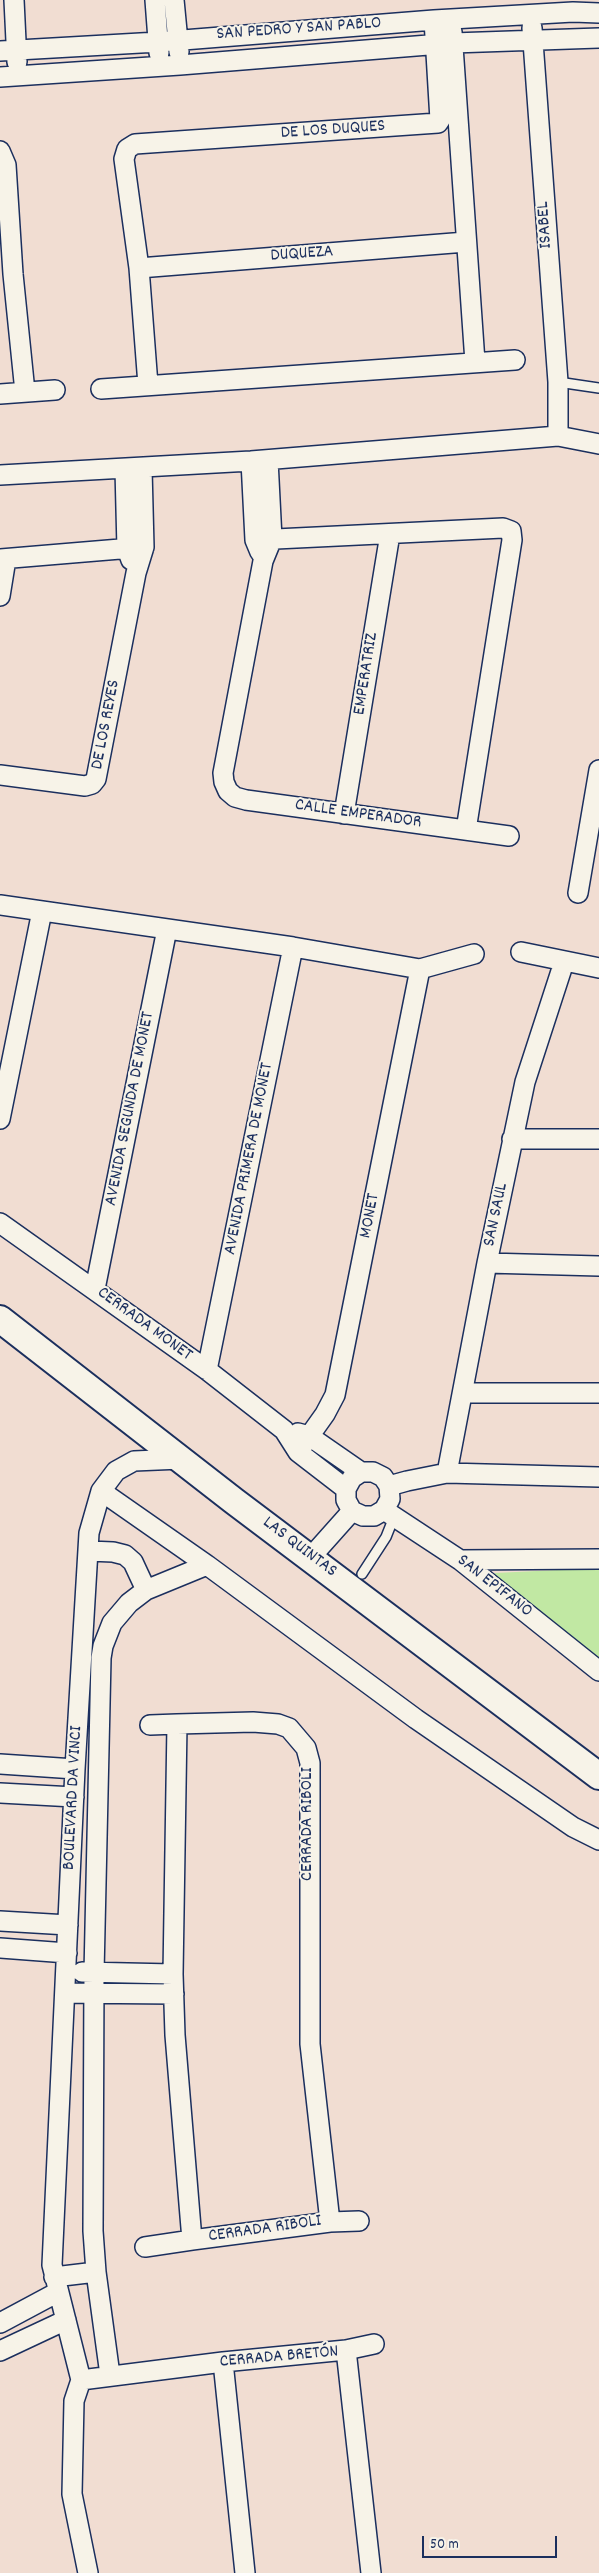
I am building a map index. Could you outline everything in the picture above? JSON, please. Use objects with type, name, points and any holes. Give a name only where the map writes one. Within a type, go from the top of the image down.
[{"type":"street","points":[[14,0],[18,40],[16,76]]},
{"type":"street","points":[[18,40],[27,0]]},
{"type":"street","points":[[155,0],[161,67]]},
{"type":"street","points":[[174,0],[180,65]]},
{"type":"street","name":"SAN PEDRO Y SAN PABLO","points":[[18,40],[158,42],[442,19],[531,14],[599,13]]},
{"type":"street","name":"ISABEL","points":[[531,14],[558,382],[558,436]]},
{"type":"street","name":"DE LOS DUQUES","points":[[442,19],[466,242],[475,362]]},
{"type":"street","name":"SAN PEDRO Y SAN PABLO","points":[[16,76],[161,67],[444,44],[599,38]]},
{"type":"street","name":"DE LOS DUQUES","points":[[139,268],[124,159],[127,149],[136,144],[435,124],[440,120],[444,44]]},
{"type":"street","points":[[0,151],[6,165],[7,274],[25,392]]},
{"type":"street","name":"DUQUEZA","points":[[139,268],[466,242]]},
{"type":"street","points":[[139,268],[148,385]]},
{"type":"street","points":[[101,389],[515,360]]},
{"type":"street","points":[[0,394],[55,390]]},
{"type":"street","points":[[0,475],[134,469],[558,436],[599,444]]},
{"type":"street","points":[[259,460],[264,540],[503,528],[511,531],[512,535],[466,830]]},
{"type":"street","name":"DE LOS REYES","points":[[0,775],[86,786],[92,784],[96,779],[136,572],[134,469]]},
{"type":"street","name":"EMPERATRIZ","points":[[344,814],[390,534]]},
{"type":"street","name":"CALLE EMPERADOR","points":[[264,540],[263,561],[223,773],[228,791],[234,797],[509,836]]},
{"type":"street","points":[[0,596],[3,559],[135,548]]},
{"type":"street","points":[[578,893],[593,840],[599,770]]},
{"type":"street","points":[[0,905],[293,947],[420,969],[474,954]]},
{"type":"street","points":[[0,1119],[42,911]]},
{"type":"street","name":"AVENIDA SEGUNDA DE MONET","points":[[95,1290],[167,929]]},
{"type":"street","name":"AVENIDA PRIMERA DE MONET","points":[[208,1370],[293,947]]},
{"type":"street","points":[[521,952],[599,968]]},
{"type":"street","name":"SAN SAUL","points":[[447,1473],[512,1139],[536,1043],[564,962]]},
{"type":"street","name":"MONET","points":[[298,1452],[331,1404],[335,1395],[420,969]]},
{"type":"street","points":[[512,1139],[599,1139]]},
{"type":"street","name":"CERRADA MONET","points":[[0,1223],[208,1370],[284,1430]]},
{"type":"street","points":[[487,1263],[599,1266]]},
{"type":"street","name":"LAS QUINTAS","points":[[0,1319],[181,1459],[599,1776]]},
{"type":"street","points":[[464,1393],[599,1393]]},
{"type":"street","points":[[284,1430],[310,1436],[362,1472],[378,1474],[389,1486],[389,1514],[362,1516],[352,1510],[346,1500],[346,1489],[352,1478],[362,1472]]},
{"type":"street","points":[[284,1430],[298,1452],[346,1489]]},
{"type":"street","points":[[181,1459],[134,1461],[125,1465],[105,1485],[208,1565],[416,1719],[573,1827],[599,1840]]},
{"type":"street","points":[[389,1486],[407,1480],[447,1473],[599,1477]]},
{"type":"street","name":"BOULEVARD DA VINCI","points":[[81,2380],[56,2285],[53,2236],[75,1769],[89,1533],[105,1485]]},
{"type":"street","points":[[310,1556],[352,1510]]},
{"type":"street","name":"SAN EPIFANO","points":[[389,1514],[460,1560],[599,1671]]},
{"type":"street","points":[[89,1551],[113,1552],[125,1556],[133,1562],[146,1590]]},
{"type":"street","points":[[460,1560],[599,1559]]},
{"type":"street","points":[[84,1614],[112,1623],[129,1603],[146,1590],[208,1565]]},
{"type":"street","name":"BOULEVARD DA VINCI","points":[[110,2375],[96,2272],[93,2231],[94,1973],[101,1658],[106,1637],[112,1623]]},
{"type":"street","name":"CERRADA RIBOLI","points":[[150,1725],[177,1724],[253,1722],[278,1724],[289,1728],[306,1748],[310,1763],[310,2044],[330,2222],[192,2240],[173,1974],[177,1724]]},
{"type":"street","points":[[0,1764],[75,1769]]},
{"type":"street","points":[[0,1793],[74,1797]]},
{"type":"street","points":[[0,1921],[68,1925]]},
{"type":"street","points":[[0,1948],[66,1953]]},
{"type":"street","points":[[66,1972],[173,1974]]},
{"type":"street","points":[[65,1993],[174,1994]]},
{"type":"street","points":[[330,2222],[359,2221]]},
{"type":"street","points":[[145,2247],[192,2240]]},
{"type":"street","points":[[0,2323],[56,2285],[96,2272]]},
{"type":"street","points":[[0,2351],[66,2320]]},
{"type":"street","points":[[346,2350],[374,2344]]},
{"type":"street","name":"CERRADA BRETÓN","points":[[81,2380],[222,2362],[346,2350],[371,2573]]},
{"type":"street","points":[[222,2362],[245,2573]]},
{"type":"street","points":[[81,2380],[74,2401],[72,2494],[88,2573]]},
{"type":"lane","points":[[558,382],[599,388]]},
{"type":"lane","points":[[362,1574],[386,1537],[389,1514]]},
{"type":"green space","points":[[599,1568],[599,1666],[487,1577],[495,1573]]}]
